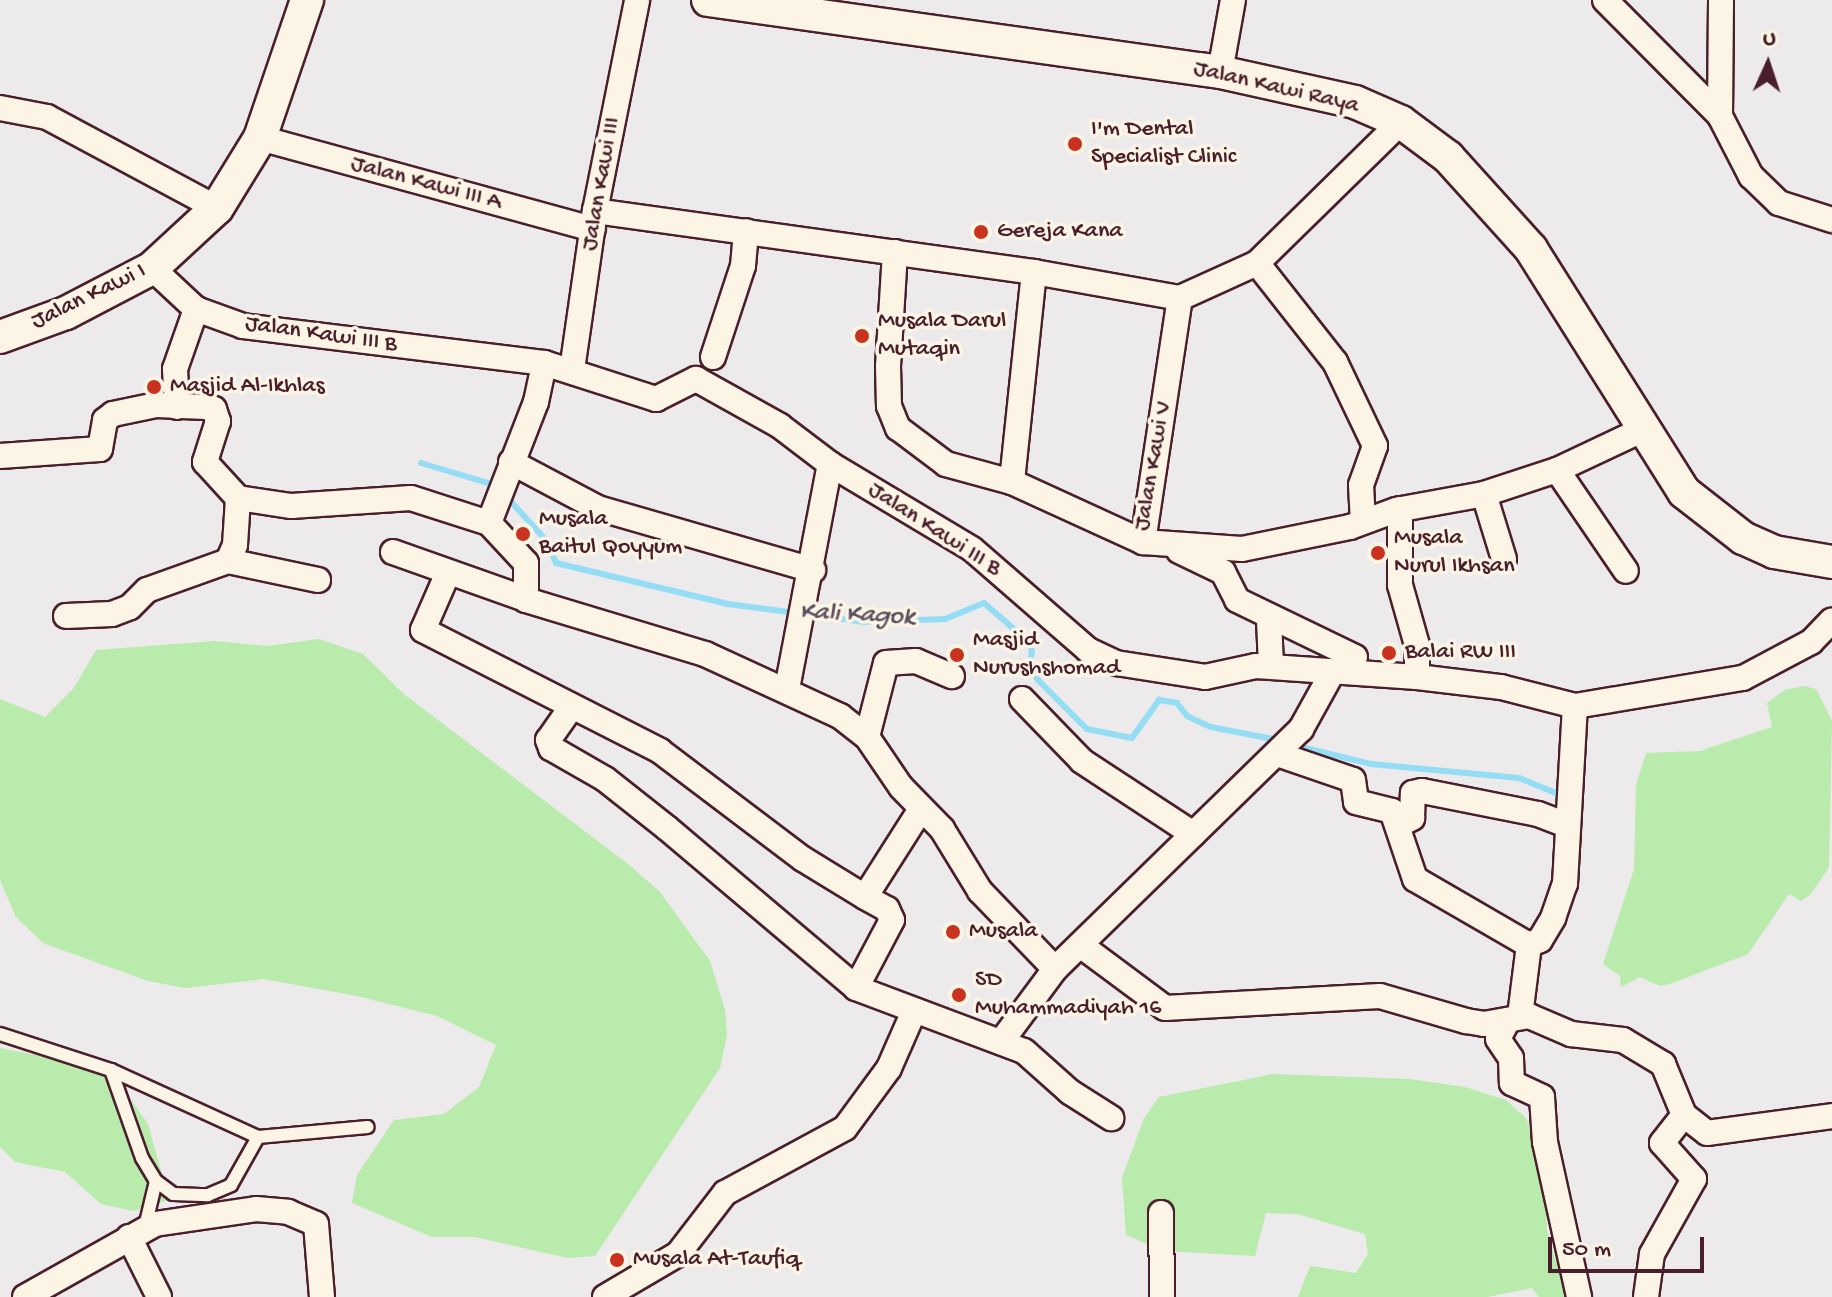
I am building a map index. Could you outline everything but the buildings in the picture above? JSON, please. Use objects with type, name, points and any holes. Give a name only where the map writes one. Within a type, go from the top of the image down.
[{"type":"main road","name":"Jalan Kawi I","points":[[0,337],[66,313],[152,268],[217,208],[260,138],[307,0]]},
{"type":"main road","name":"Jalan Kawi Raya","points":[[708,0],[818,7],[1220,72],[1355,102],[1401,122],[1448,157],[1531,249],[1642,430],[1684,492],[1717,521],[1774,552],[1832,562]]},
{"type":"street","name":"Jalan Kawi III","points":[[572,370],[594,220],[637,0]]},
{"type":"street","points":[[1220,72],[1233,0]]},
{"type":"street","points":[[1605,0],[1720,116],[1751,176],[1779,203],[1832,220]]},
{"type":"street","points":[[1720,116],[1721,0]]},
{"type":"street","points":[[0,108],[58,121],[217,208]]},
{"type":"street","points":[[594,220],[746,231],[1034,272],[1180,298],[1257,263],[1401,122]]},
{"type":"street","name":"Jalan Kawi III A","points":[[260,138],[594,220]]},
{"type":"street","points":[[713,357],[743,266],[746,231]]},
{"type":"street","name":"Jalan Kawi V","points":[[895,252],[888,366],[889,406],[898,428],[946,464],[1012,482],[1155,544],[1180,298]]},
{"type":"street","points":[[1257,263],[1335,362],[1372,440],[1374,449],[1361,485],[1363,520]]},
{"type":"street","name":"Jalan Kawi III B","points":[[152,268],[196,309],[257,329],[544,363],[656,399],[696,379],[780,426],[830,464],[989,561],[1101,658],[1205,677],[1271,666],[1417,677],[1501,687],[1575,706]]},
{"type":"street","points":[[1012,482],[1034,272]]},
{"type":"street","points":[[177,407],[175,369],[196,309]]},
{"type":"street","points":[[489,523],[536,402],[544,363]]},
{"type":"street","points":[[8,454],[100,449],[107,416],[143,406],[214,409],[218,421],[205,462],[238,498],[291,506],[411,498],[489,523],[526,563],[523,598]]},
{"type":"street","points":[[1155,544],[1242,549],[1400,509],[1484,494],[1557,470],[1642,430]]},
{"type":"street","points":[[787,689],[805,614],[830,464]]},
{"type":"street","points":[[1557,470],[1626,571]]},
{"type":"street","points":[[505,481],[813,570]]},
{"type":"street","points":[[1484,494],[1504,559]]},
{"type":"street","points":[[228,561],[235,545],[238,498]]},
{"type":"street","points":[[1400,509],[1400,585],[1417,645],[1417,677]]},
{"type":"street","points":[[1155,544],[1223,572],[1237,600],[1269,619],[1355,657]]},
{"type":"street","points":[[393,552],[447,575],[681,646],[787,689],[840,716],[867,737],[921,809],[942,829],[980,891],[1055,969]]},
{"type":"street","points":[[66,616],[112,614],[130,607],[147,590],[228,561],[318,580]]},
{"type":"street","points":[[447,575],[423,630],[515,674],[570,709],[660,751],[803,859],[887,909],[892,920],[856,988]]},
{"type":"street","points":[[1269,619],[1271,666]]},
{"type":"street","points":[[1579,1297],[1545,1142],[1542,1097],[1512,1083],[1511,1058],[1498,1039],[1514,1018],[1529,945],[1546,929],[1565,884],[1566,819],[1575,706],[1743,678],[1811,642],[1832,620]]},
{"type":"street","points":[[867,737],[886,663],[916,661],[952,676]]},
{"type":"street","points":[[1001,1042],[1055,969],[1083,947],[1301,729],[1332,673]]},
{"type":"street","points":[[1022,699],[1082,761],[1193,834]]},
{"type":"street","points":[[570,709],[548,740],[551,748],[605,779],[856,988],[1024,1051],[1070,1092],[1111,1118]]},
{"type":"street","points":[[1280,751],[1353,780],[1356,802],[1392,811],[1415,879],[1529,945]]},
{"type":"street","points":[[1399,825],[1412,818],[1413,793],[1422,791],[1566,819]]},
{"type":"street","points":[[865,897],[921,809]]},
{"type":"street","points":[[1083,947],[1165,1008],[1380,996],[1466,1021],[1538,1017],[1571,1034],[1639,1046],[1669,1073],[1684,1115],[1698,1129],[1720,1133],[1832,1116]]},
{"type":"street","points":[[605,1297],[678,1254],[725,1193],[845,1128],[889,1068],[914,1011]]},
{"type":"street","points":[[1646,1297],[1652,1254],[1694,1179],[1662,1143],[1684,1115]]},
{"type":"street","points":[[25,1297],[137,1234],[226,1210],[301,1215],[319,1231],[322,1297]]},
{"type":"street","points":[[1161,1213],[1162,1297]]},
{"type":"street","points":[[137,1234],[159,1297]]},
{"type":"lane","points":[[0,1034],[111,1070],[258,1137],[368,1127]]},
{"type":"lane","points":[[111,1070],[129,1127],[156,1181],[182,1196],[220,1192],[237,1176],[258,1137]]},
{"type":"lane","points":[[137,1234],[156,1181]]},
{"type":"green space","points":[[319,639],[363,654],[405,695],[628,864],[660,892],[710,961],[725,1010],[727,1035],[720,1068],[595,1256],[568,1258],[475,1237],[432,1237],[352,1203],[357,1175],[394,1120],[444,1114],[479,1087],[496,1045],[437,1016],[357,996],[264,979],[185,988],[148,981],[43,943],[16,917],[0,880],[0,699],[45,717],[74,688],[96,650],[215,641],[267,646]]},
{"type":"green space","points":[[1804,686],[1816,689],[1832,721],[1829,867],[1811,894],[1801,901],[1789,894],[1748,954],[1670,984],[1660,986],[1640,977],[1621,987],[1620,976],[1603,964],[1634,869],[1636,785],[1646,753],[1700,751],[1772,727],[1767,703],[1785,690]]},
{"type":"green space","points":[[0,1048],[61,1060],[118,1082],[148,1124],[169,1200],[133,1211],[101,1204],[65,1172],[15,1162],[0,1147]]},
{"type":"green space","points":[[1273,1074],[1409,1079],[1465,1087],[1506,1100],[1526,1118],[1544,1164],[1547,1230],[1566,1297],[1539,1297],[1532,1288],[1487,1297],[1298,1297],[1310,1266],[1356,1273],[1368,1254],[1365,1234],[1298,1214],[1266,1213],[1255,1256],[1164,1251],[1126,1235],[1122,1178],[1144,1118],[1159,1097]]},
{"type":"waterway","name":"Kali Kagok","points":[[421,463],[498,486]]},
{"type":"waterway","name":"Kali Kagok","points":[[505,495],[544,538],[556,563],[728,604],[797,613]]},
{"type":"waterway","name":"Kali Kagok","points":[[808,614],[864,622],[945,619],[984,603],[1021,635],[1032,651],[1030,665],[1038,680],[1087,729],[1132,738],[1159,700],[1177,703],[1187,716],[1211,727],[1278,740]]},
{"type":"waterway","name":"Kali Kagok","points":[[1293,745],[1371,764],[1519,778],[1563,796]]},
{"type":"place","name":"I'm Dental Specialist Clinic","points":[[1075,144]]},
{"type":"place","name":"Gereja Kana","points":[[981,232]]},
{"type":"place","name":"Musala Darul Mutaqin","points":[[862,336]]},
{"type":"place","name":"Masjid Al-Ikhlas","points":[[154,387]]},
{"type":"place","name":"Musala Baitul Qoyyum","points":[[523,534]]},
{"type":"place","name":"Musala Nurul Ikhsan","points":[[1378,553]]},
{"type":"place","name":"Balai RW III","points":[[1389,653]]},
{"type":"place","name":"Masjid Nurushshomad","points":[[957,655]]},
{"type":"place","name":"Musala","points":[[953,932]]},
{"type":"place","name":"SD Muhammadiyah 16","points":[[959,995]]},
{"type":"place","name":"Musala At-Taufiq","points":[[617,1260]]}]
